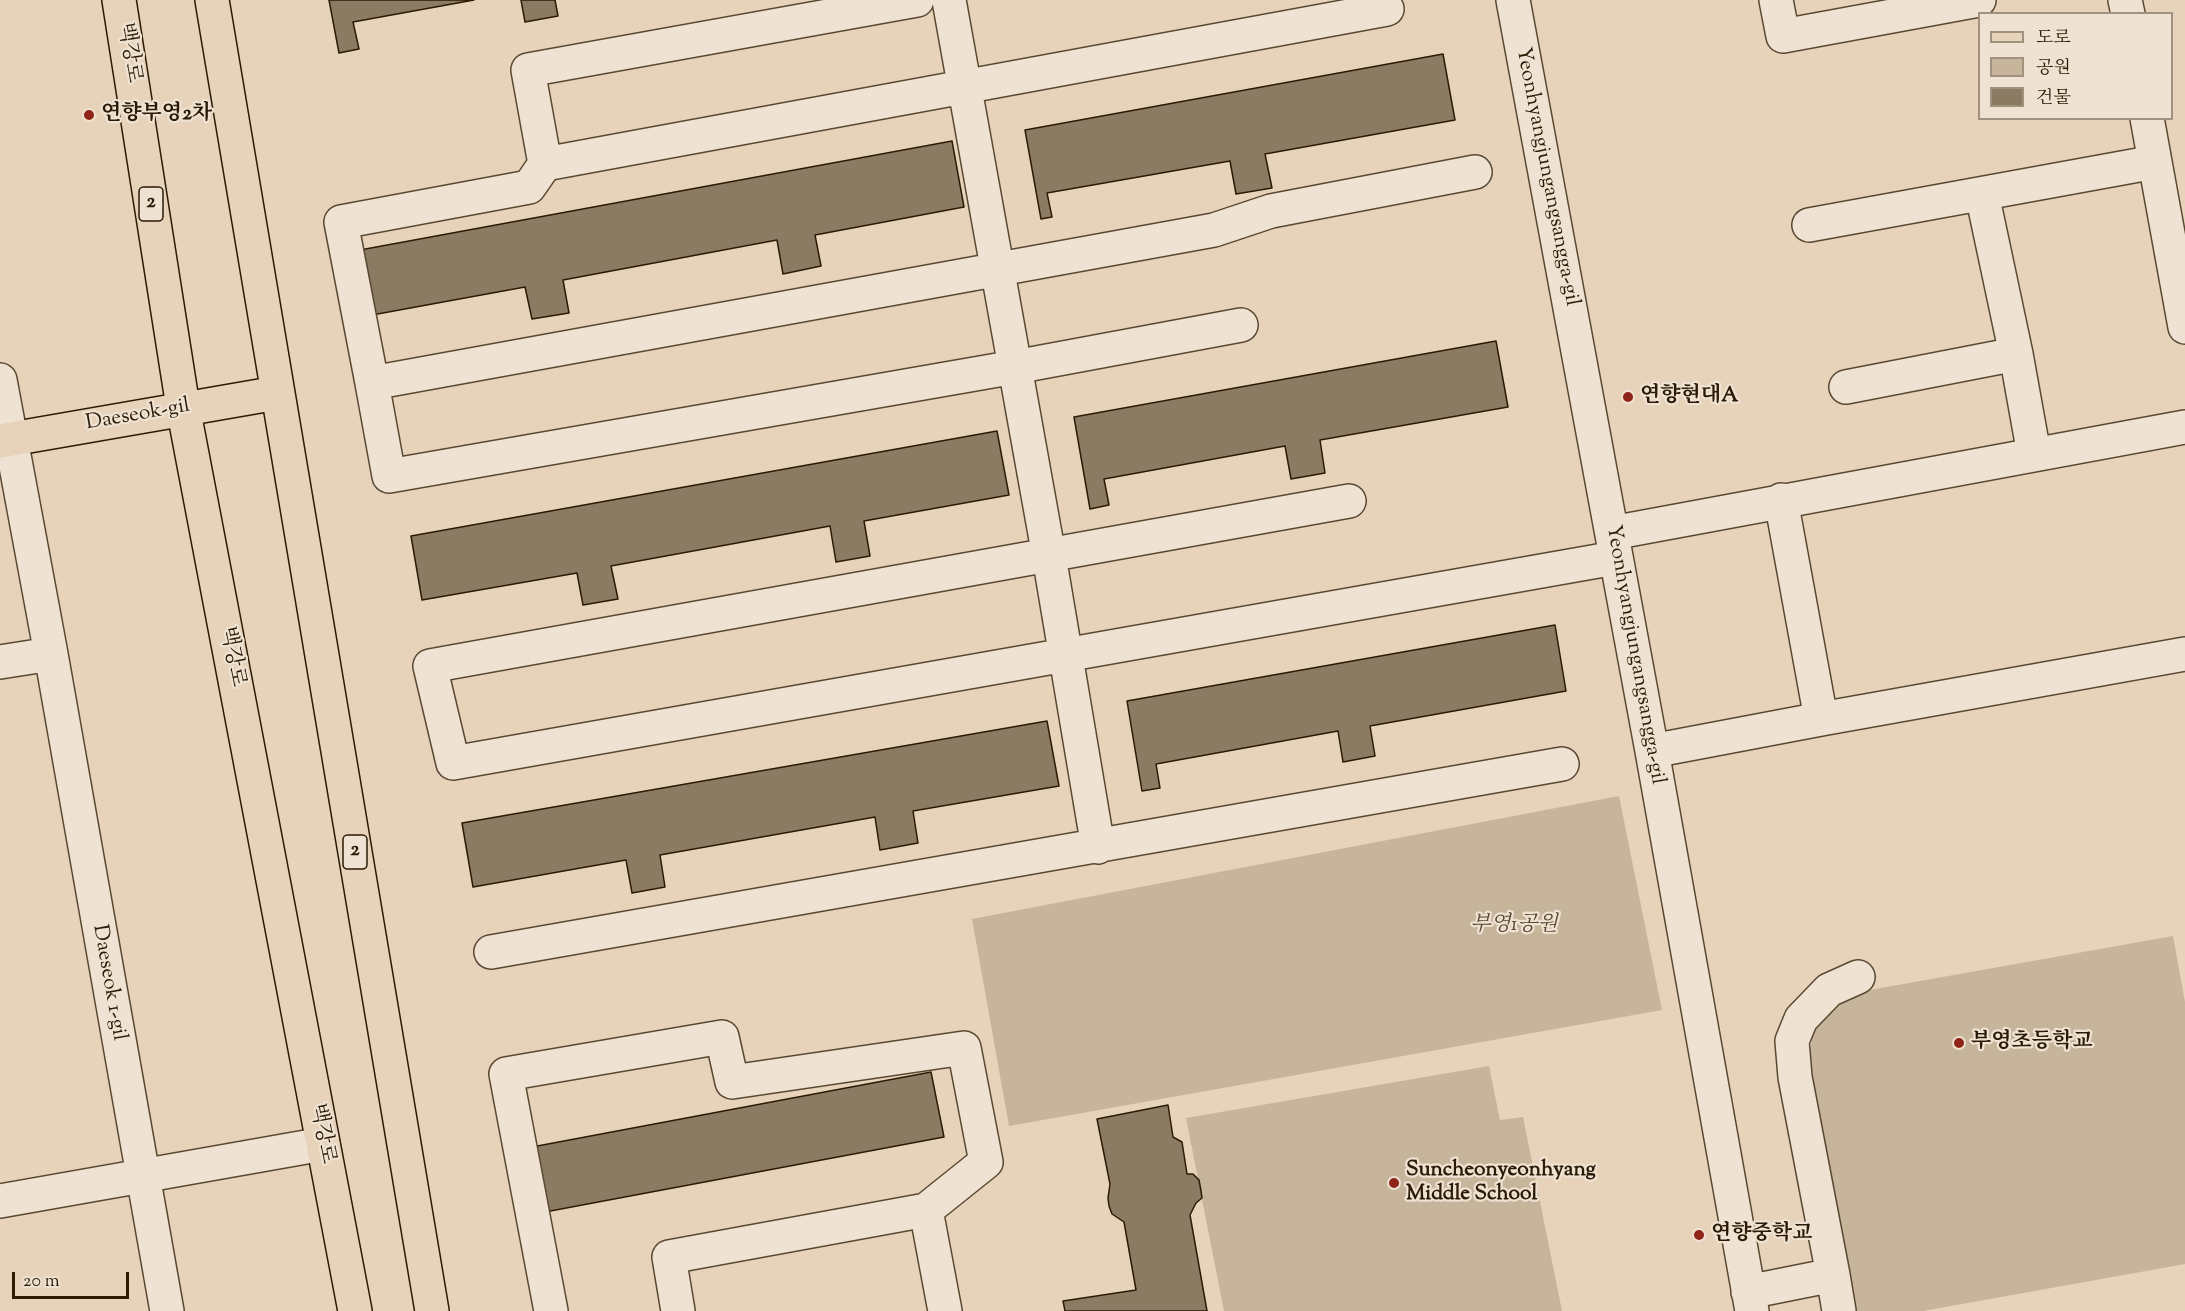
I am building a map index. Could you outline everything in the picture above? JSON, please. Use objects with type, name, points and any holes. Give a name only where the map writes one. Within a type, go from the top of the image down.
[{"type":"main road","name":"백강로","points":[[119,0],[183,407],[355,1311]]},
{"type":"main road","name":"2","points":[[212,0],[432,1311]]},
{"type":"main road","name":"Daeseok-gil","points":[[6,440],[183,407],[277,393]]},
{"type":"street","points":[[545,164],[528,70],[917,0]]},
{"type":"street","points":[[949,0],[1049,556],[1098,847]]},
{"type":"street","name":"Yeonhyangjungangsangga-gil","points":[[1513,0],[1652,751],[1750,1301]]},
{"type":"street","points":[[1776,0],[1783,36],[1979,0]]},
{"type":"street","points":[[1241,325],[1015,367],[389,476],[341,222],[529,187],[545,164],[964,85],[1296,13],[1387,9]]},
{"type":"street","points":[[2147,120],[2185,327]]},
{"type":"street","points":[[1809,225],[2155,162]]},
{"type":"street","points":[[372,384],[1214,230],[1271,212],[1475,172]]},
{"type":"street","points":[[1982,194],[2016,354],[2034,454]]},
{"type":"street","points":[[1846,387],[2016,354]]},
{"type":"street","name":"Daeseok 1-gil","points":[[0,380],[6,440],[51,654],[167,1311]]},
{"type":"street","points":[[1349,501],[430,666],[453,764],[1065,655],[1614,546],[1781,500],[2185,427]]},
{"type":"street","points":[[1781,500],[1821,719]]},
{"type":"street","points":[[0,662],[51,654]]},
{"type":"street","points":[[1652,751],[2185,654]]},
{"type":"street","points":[[491,952],[1562,765]]},
{"type":"street","points":[[1839,1311],[1795,1077],[1792,1041],[1801,1018],[1829,990],[1858,977]]},
{"type":"street","points":[[551,1311],[506,1074],[722,1037],[732,1082],[964,1048],[986,1161],[926,1210],[669,1257],[678,1311]]},
{"type":"street","points":[[0,1201],[323,1144]]},
{"type":"street","points":[[926,1210],[945,1311]]},
{"type":"street","points":[[1750,1301],[1833,1275]]},
{"type":"green space","name":"부영1공원","points":[[1619,796],[1662,1010],[1009,1126],[972,919]]},
{"type":"green space","points":[[2173,936],[2185,1002],[2185,1264],[1923,1311],[1854,1311],[1809,1062],[1813,1032],[1827,1010],[1847,994]]},
{"type":"green space","points":[[1489,1066],[1500,1120],[1523,1117],[1562,1311],[1224,1311],[1186,1118]]},
{"type":"building","points":[[329,0],[474,0],[353,22],[359,49],[339,53]]},
{"type":"building","points":[[521,0],[555,0],[558,16],[525,22]]},
{"type":"building","points":[[1443,54],[1455,120],[1265,154],[1272,188],[1236,194],[1230,161],[1047,193],[1052,217],[1041,219],[1025,130]]},
{"type":"building","points":[[952,141],[964,207],[815,235],[821,266],[783,274],[777,240],[563,280],[569,313],[532,319],[525,287],[372,315],[360,250]]},
{"type":"building","points":[[1496,341],[1508,407],[1320,440],[1325,473],[1291,479],[1285,446],[1104,479],[1109,505],[1090,509],[1074,417]]},
{"type":"building","points":[[997,431],[1009,495],[864,521],[870,556],[836,562],[830,526],[611,566],[618,599],[583,605],[577,573],[422,600],[411,536]]},
{"type":"building","points":[[1555,625],[1566,691],[1370,726],[1375,756],[1343,762],[1338,731],[1156,764],[1160,788],[1142,791],[1127,701]]},
{"type":"building","points":[[1047,721],[1059,786],[913,811],[918,843],[880,850],[875,817],[660,855],[665,887],[632,893],[626,860],[473,887],[462,823]]},
{"type":"building","points":[[931,1072],[944,1137],[545,1212],[532,1147]]},
{"type":"building","points":[[1168,1105],[1173,1137],[1182,1142],[1187,1174],[1193,1174],[1199,1180],[1202,1198],[1196,1203],[1190,1215],[1207,1311],[1065,1311],[1063,1301],[1136,1290],[1124,1222],[1112,1214],[1109,1206],[1110,1184],[1097,1119]]},
{"type":"place","name":"연향부영2차","points":[[89,115]]},
{"type":"place","name":"연향현대A","points":[[1628,397]]},
{"type":"place","name":"부영초등학교","points":[[1959,1043]]},
{"type":"place","name":"Suncheonyeonhyang Middle School","points":[[1394,1183]]},
{"type":"place","name":"연향중학교","points":[[1699,1235]]}]
